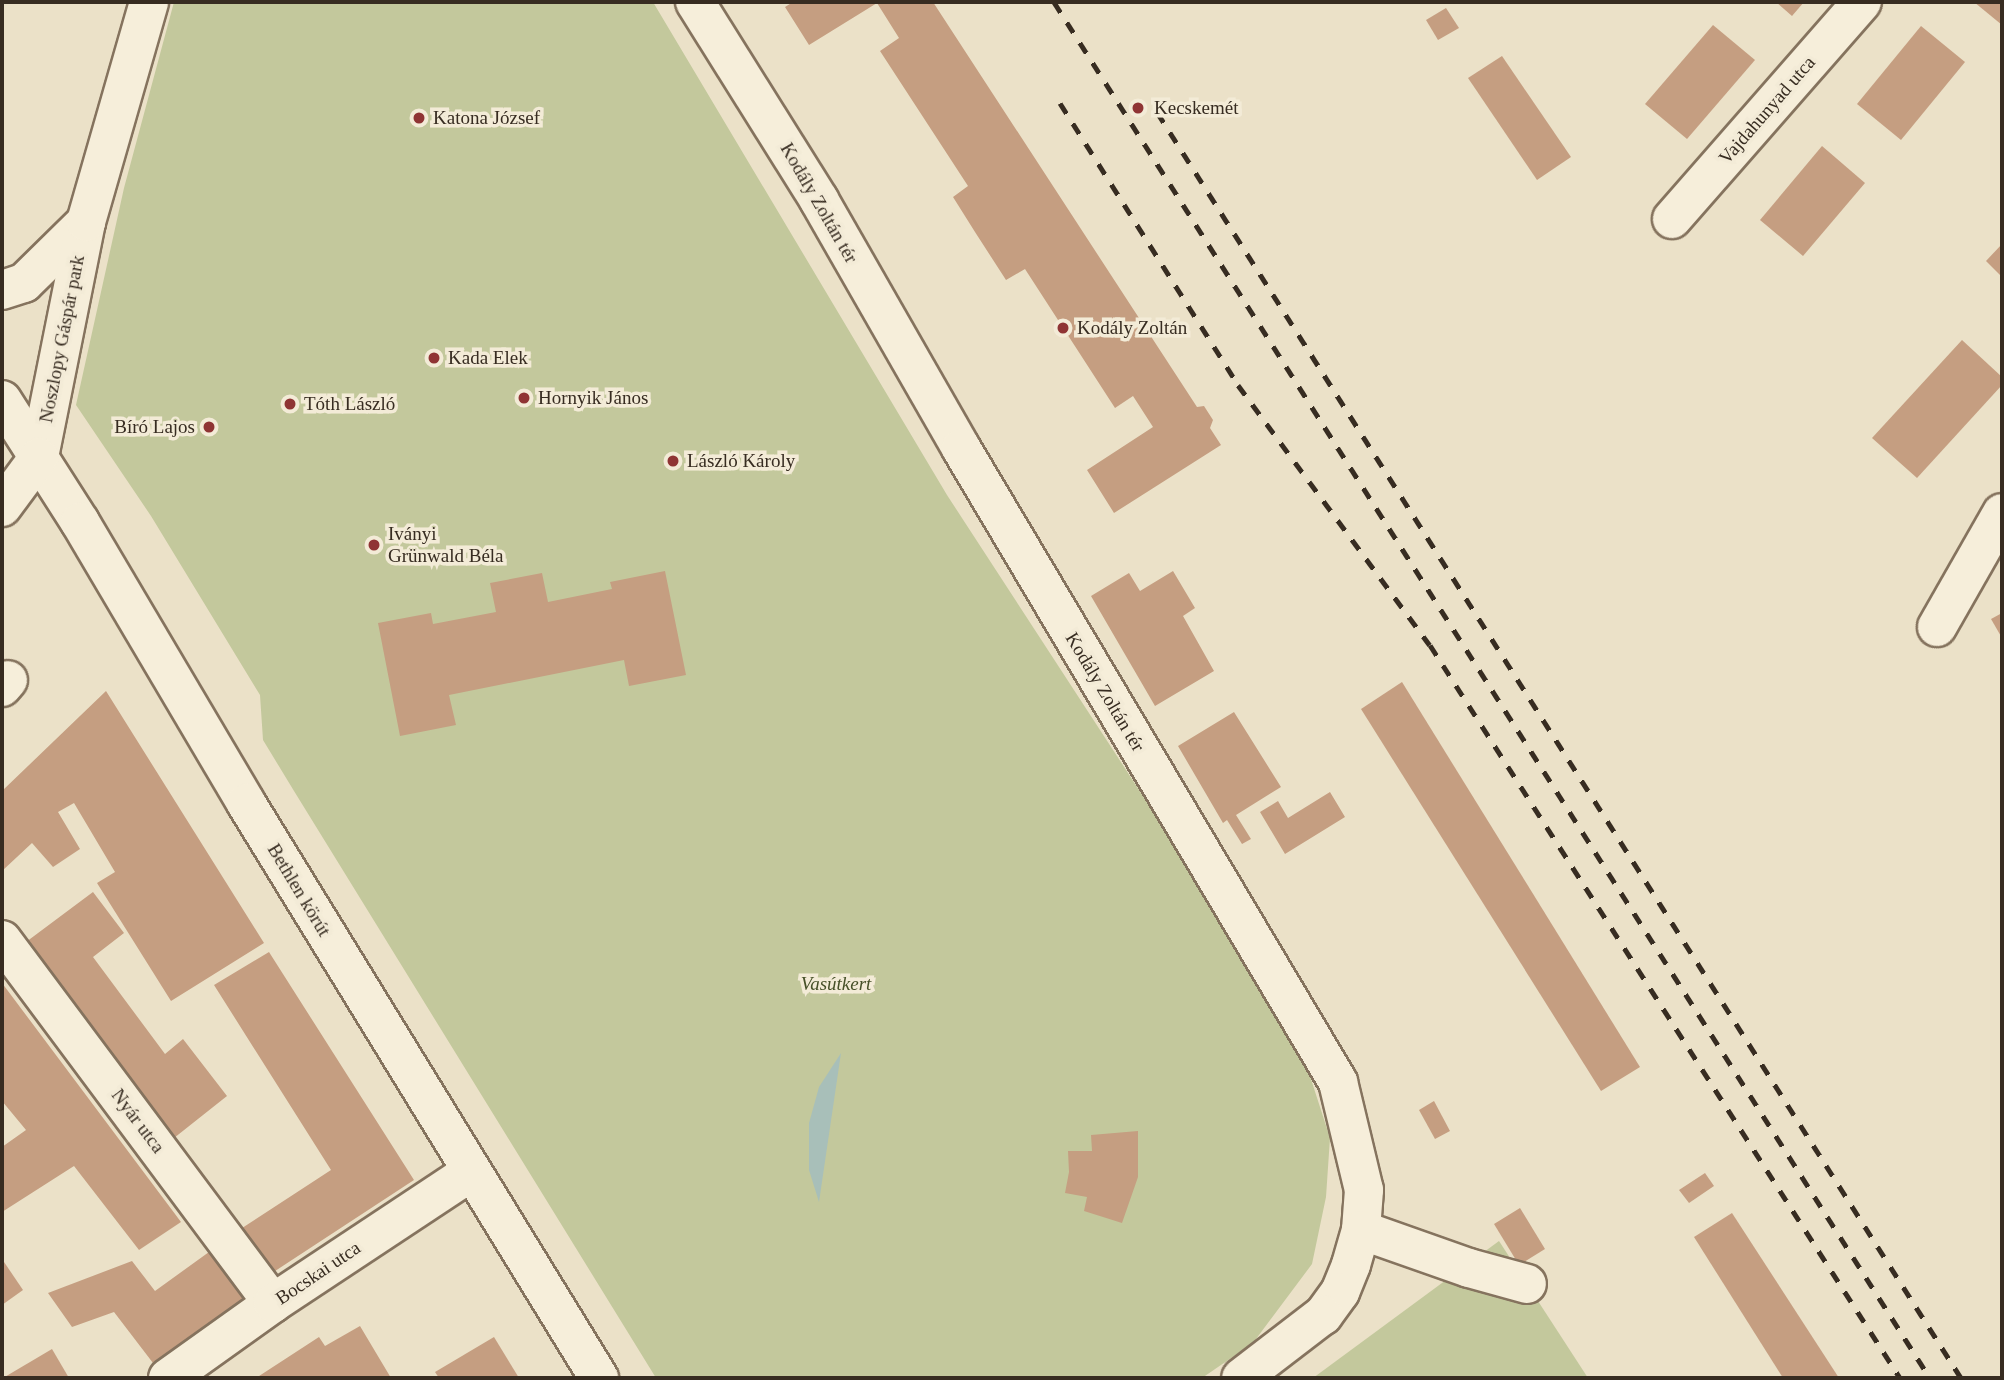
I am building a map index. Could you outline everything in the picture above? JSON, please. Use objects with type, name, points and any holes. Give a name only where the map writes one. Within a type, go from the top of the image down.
[{"type":"street","name":"Noszlopy Gáspár park","points":[[39,457],[86,222],[149,2]]},
{"type":"street","name":"Kodály Zoltán tér","points":[[695,2],[819,200],[975,472],[1338,1082],[1364,1189],[1361,1230],[1340,1292],[1324,1315],[1241,1378]]},
{"type":"street","name":"Vajdahunyad utca","points":[[1672,219],[1862,2]]},
{"type":"street","name":"Noszlopy Gáspár park","points":[[2,290],[24,282],[86,222]]},
{"type":"street","name":"Bethlen körút","points":[[2,400],[599,1378]]},
{"type":"street","points":[[2,507],[39,457]]},
{"type":"street","points":[[1937,627],[2002,513]]},
{"type":"street","name":"Nyár utca","points":[[2,940],[273,1303]]},
{"type":"street","name":"Bocskai utca","points":[[168,1378],[273,1303],[471,1172]]},
{"type":"street","points":[[1361,1230],[1469,1268],[1527,1284]]},
{"type":"green space","name":"Vasútkert","points":[[174,2],[653,2],[947,495],[1143,796],[1309,1073],[1330,1138],[1326,1197],[1312,1264],[1253,1343],[1202,1378],[656,1378],[263,740],[260,695],[151,516],[76,405],[124,188]]},
{"type":"green space","points":[[1499,1241],[1588,1378],[1313,1378]]},
{"type":"water","points":[[841,1053],[819,1202],[809,1170],[809,1123],[819,1087]]},
{"type":"building","points":[[793,2],[933,2],[1197,407],[1204,406],[1213,420],[1210,428],[1221,445],[1114,513],[1087,470],[1153,427],[1133,396],[1115,408],[1025,269],[1006,280],[953,197],[968,186],[880,51],[899,38],[877,3],[809,45],[785,7]]},
{"type":"building","points":[[1776,2],[1804,2],[1792,16]]},
{"type":"building","points":[[1974,2],[2002,2],[2002,25]]},
{"type":"building","points":[[1446,8],[1459,28],[1438,40],[1426,20]]},
{"type":"building","points":[[1713,25],[1755,60],[1687,139],[1645,104]]},
{"type":"building","points":[[1921,26],[1965,62],[1901,140],[1857,104]]},
{"type":"building","points":[[1502,56],[1571,157],[1537,180],[1468,78]]},
{"type":"building","points":[[1822,146],[1865,183],[1803,256],[1760,220]]},
{"type":"building","points":[[2002,244],[2002,277],[1986,261]]},
{"type":"building","points":[[1962,340],[2002,377],[2002,385],[1917,478],[1872,438]]},
{"type":"building","points":[[665,571],[686,675],[629,686],[624,660],[449,695],[456,725],[400,736],[378,623],[431,613],[433,624],[496,612],[490,583],[542,573],[548,602],[612,589],[610,582]]},
{"type":"building","points":[[1173,571],[1195,608],[1183,616],[1214,671],[1155,706],[1091,596],[1129,573],[1140,591]]},
{"type":"building","points":[[2002,613],[2002,638],[1991,619]]},
{"type":"building","points":[[1402,682],[1640,1067],[1601,1091],[1361,709]]},
{"type":"building","points":[[106,691],[264,943],[171,1001],[97,883],[115,872],[74,803],[58,812],[80,849],[53,867],[32,843],[2,871],[2,791]]},
{"type":"building","points":[[1234,712],[1281,787],[1236,815],[1251,839],[1242,844],[1227,820],[1223,823],[1178,746]]},
{"type":"building","points":[[1330,792],[1345,817],[1285,854],[1260,812],[1278,801],[1288,818]]},
{"type":"building","points":[[93,892],[124,933],[93,957],[165,1054],[183,1039],[227,1096],[174,1138],[128,1082],[26,942]]},
{"type":"building","points":[[269,952],[414,1180],[269,1275],[239,1230],[331,1170],[214,985]]},
{"type":"building","points":[[2,983],[181,1222],[139,1250],[74,1166],[2,1212],[2,1147],[26,1130],[2,1101]]},
{"type":"building","points":[[1434,1101],[1450,1131],[1435,1139],[1419,1110]]},
{"type":"building","points":[[1138,1131],[1138,1177],[1122,1223],[1084,1211],[1087,1197],[1065,1193],[1069,1172],[1068,1151],[1092,1151],[1091,1135]]},
{"type":"building","points":[[1705,1173],[1714,1186],[1689,1203],[1679,1190]]},
{"type":"building","points":[[1520,1208],[1545,1249],[1519,1265],[1494,1224]]},
{"type":"building","points":[[1732,1213],[1839,1378],[1783,1378],[1694,1237]]},
{"type":"building","points":[[209,1252],[245,1300],[153,1363],[114,1312],[72,1327],[48,1293],[132,1261],[155,1291]]},
{"type":"building","points":[[2,1259],[23,1290],[2,1305]]},
{"type":"building","points":[[360,1326],[391,1378],[256,1378],[319,1337],[325,1346]]},
{"type":"building","points":[[494,1337],[519,1378],[439,1378],[435,1372]]},
{"type":"building","points":[[52,1349],[69,1378],[3,1378]]},
{"type":"railway","points":[[1054,2],[1930,1378]]},
{"type":"railway","points":[[1060,103],[1238,385],[1430,645],[1900,1378]]},
{"type":"railway","points":[[1157,112],[1961,1378]]},
{"type":"place","name":"Kecskemét","points":[[1138,108]]},
{"type":"place","name":"Katona József","points":[[419,118]]},
{"type":"place","name":"Kodály Zoltán","points":[[1063,328]]},
{"type":"place","name":"Kada Elek","points":[[434,358]]},
{"type":"place","name":"Hornyik János","points":[[524,398]]},
{"type":"place","name":"Tóth László","points":[[290,404]]},
{"type":"place","name":"Bíró Lajos","points":[[209,427]]},
{"type":"place","name":"László Károly","points":[[673,461]]},
{"type":"place","name":"Iványi Grünwald Béla","points":[[374,545]]}]
